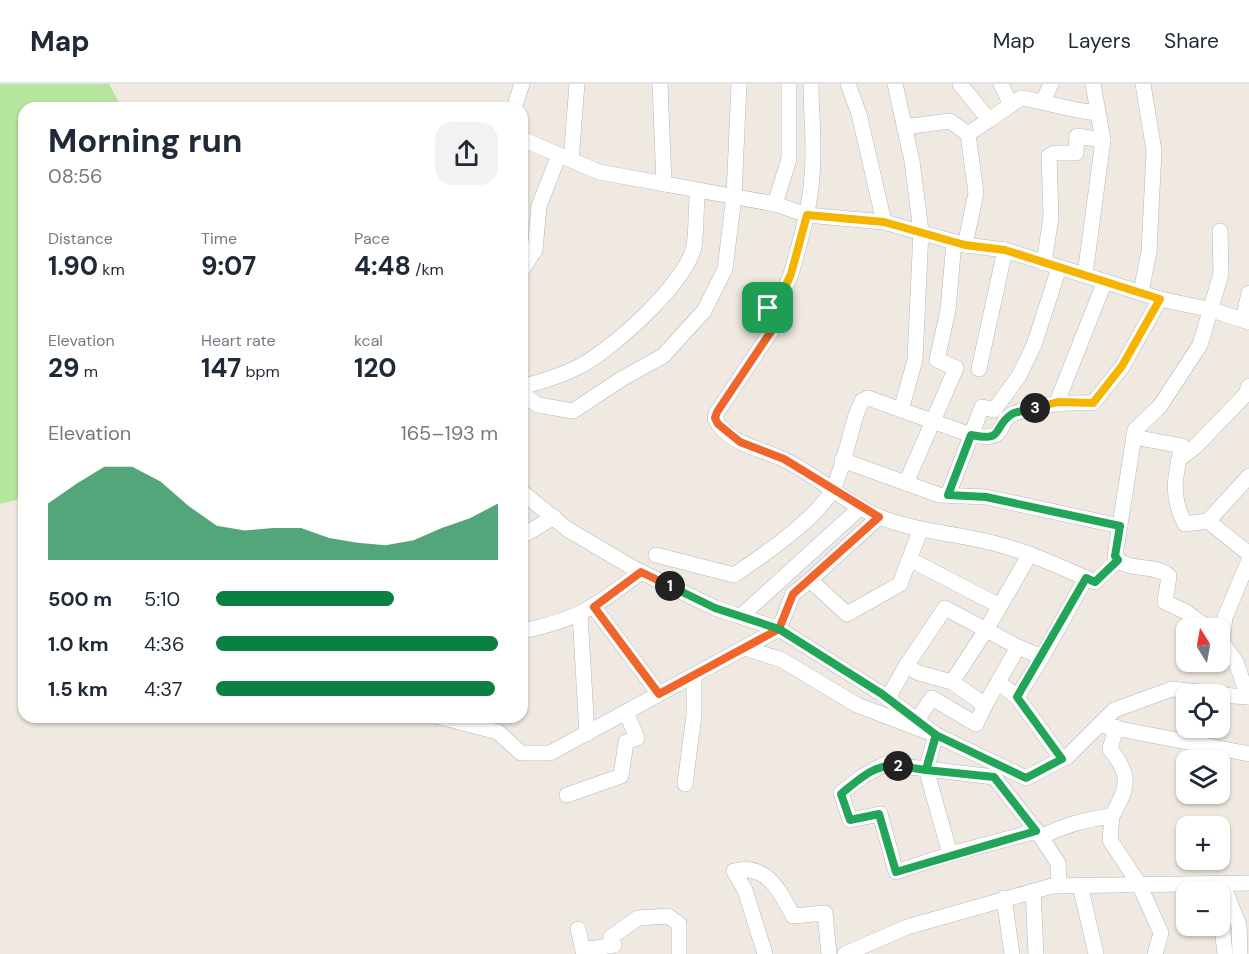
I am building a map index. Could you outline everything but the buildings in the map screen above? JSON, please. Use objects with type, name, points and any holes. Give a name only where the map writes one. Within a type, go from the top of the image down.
[{"type":"street","points":[[516,102],[522,84]]},
{"type":"street","points":[[528,261],[535,250],[539,206],[566,158],[577,84]]},
{"type":"street","points":[[660,84],[664,184]]},
{"type":"street","points":[[528,398],[537,405],[573,411],[623,378],[663,356],[704,311],[725,268],[734,196],[739,84]]},
{"type":"street","points":[[775,204],[789,159],[789,84]]},
{"type":"street","points":[[811,84],[812,174],[807,215],[791,274],[782,294],[768,308],[768,319],[772,330],[715,418],[718,424],[740,442],[784,459],[879,517],[920,531],[991,542],[1030,554],[1095,582],[1118,560]]},
{"type":"street","points":[[848,84],[859,114],[884,222]]},
{"type":"street","points":[[895,84],[912,161],[921,231],[915,360],[901,410]]},
{"type":"street","points":[[960,84],[989,120]]},
{"type":"street","points":[[1001,84],[1011,105]]},
{"type":"street","points":[[1043,101],[1051,84]]},
{"type":"street","points":[[1085,275],[1103,140],[1093,84]]},
{"type":"street","points":[[1141,292],[1149,252],[1154,151],[1143,84]]},
{"type":"street","points":[[968,134],[1022,98],[1043,101],[1070,111],[1098,113]]},
{"type":"street","points":[[904,127],[950,121],[968,134],[976,193],[960,244],[937,360],[956,368],[906,483]]},
{"type":"street","points":[[948,495],[982,407],[994,410],[1019,376],[1034,345],[1051,266],[1049,156],[1055,153],[1076,153],[1077,136],[1103,140]]},
{"type":"street","points":[[528,142],[599,172],[775,204],[807,215],[884,222],[960,244],[1005,250],[1160,299],[1212,310],[1246,321],[1249,293]]},
{"type":"street","points":[[528,385],[576,369],[631,329],[666,291],[684,268],[694,246],[698,191]]},
{"type":"street","points":[[1194,618],[1165,602],[1169,576],[1165,571],[1118,560],[1115,556],[1135,430],[1160,406],[1200,345],[1221,274],[1220,231]]},
{"type":"street","points":[[979,369],[1005,250]]},
{"type":"street","points":[[1058,402],[1105,280]]},
{"type":"street","points":[[656,555],[734,575],[810,516],[832,490],[862,400],[868,398],[971,435],[988,438],[997,435],[1012,414],[1058,402],[1093,403],[1122,366],[1160,299]]},
{"type":"street","points":[[1179,459],[1195,447],[1246,394],[1249,386]]},
{"type":"street","points":[[1134,437],[1182,446],[1175,480],[1175,505],[1185,524],[1208,520],[1249,476]]},
{"type":"street","points":[[842,460],[948,495],[986,497],[1120,526]]},
{"type":"street","points":[[528,497],[567,529],[641,572],[715,608],[779,629],[888,698],[936,735]]},
{"type":"street","points":[[741,616],[861,507]]},
{"type":"street","points":[[463,723],[498,732],[521,753],[550,753],[779,629],[793,594],[879,517]]},
{"type":"street","points":[[528,533],[554,518]]},
{"type":"street","points":[[1208,520],[1249,554]]},
{"type":"street","points":[[810,580],[847,614],[900,584],[920,531]]},
{"type":"street","points":[[952,682],[986,630],[1030,554]]},
{"type":"street","points":[[909,560],[1000,606]]},
{"type":"street","points":[[1225,618],[1249,560]]},
{"type":"street","points":[[528,630],[561,623],[587,610],[641,572]]},
{"type":"street","points":[[1017,697],[1086,578]]},
{"type":"street","points":[[888,698],[906,666],[945,608],[1018,647],[1042,657]]},
{"type":"street","points":[[587,610],[659,694]]},
{"type":"street","points":[[586,734],[587,610]]},
{"type":"street","points":[[917,720],[932,698],[975,724],[1018,647]]},
{"type":"street","points":[[745,648],[782,660],[857,705],[936,735],[1026,778],[1062,759],[1114,710],[1176,690]]},
{"type":"street","points":[[1230,654],[1236,662],[1249,697],[1230,696]]},
{"type":"street","points":[[906,666],[919,673],[952,682],[985,705]]},
{"type":"street","points":[[685,784],[694,715],[694,675]]},
{"type":"street","points":[[998,682],[1017,697],[1062,759]]},
{"type":"street","points":[[567,795],[621,776],[626,742],[637,738],[626,712]]},
{"type":"street","points":[[1099,725],[1249,754]]},
{"type":"street","points":[[1116,727],[1110,749],[1124,766],[1127,782],[1112,816],[1110,840],[1139,884],[1161,933],[1155,954]]},
{"type":"street","points":[[936,735],[926,770],[950,854]]},
{"type":"street","points":[[1059,886],[1058,863],[1039,834],[994,777],[885,764],[863,776],[841,794],[850,820],[879,814],[896,872],[950,854],[1039,834],[1088,818],[1112,816]]},
{"type":"street","points":[[765,954],[745,890],[734,871],[748,868],[765,875],[779,891],[793,916],[825,913],[829,954]]},
{"type":"street","points":[[1230,885],[1249,883]]},
{"type":"street","points":[[1080,885],[1096,954]]},
{"type":"street","points":[[845,954],[907,927],[1033,891],[1080,885],[1176,885]]},
{"type":"street","points":[[1033,891],[1036,954]]},
{"type":"street","points":[[1004,898],[1012,954]]},
{"type":"street","points":[[1230,909],[1239,925],[1240,954]]},
{"type":"street","points":[[578,929],[584,952],[614,945],[611,937],[638,918],[668,916],[679,924],[679,954]]},
{"type":"street","points":[[1223,936],[1225,954]]},
{"type":"street","points":[[882,938],[885,954]]},
{"type":"green space","points":[[0,84],[109,84],[119,102],[18,102],[18,500],[0,504]]},
{"type":"route","points":[[768,308],[768,319],[772,330],[717,412],[715,418],[718,424],[740,442],[784,459],[879,517],[793,594],[779,629],[659,694],[594,607],[641,572],[715,608],[779,629],[882,694],[936,735],[926,770],[994,777],[1036,831],[950,854],[896,872],[879,814],[850,820],[841,794],[863,776],[885,764],[926,770],[936,735],[1026,778],[1062,759],[1035,718],[1017,697],[1086,578],[1095,582],[1118,560],[1115,556],[1120,526],[986,497],[948,495],[971,435],[988,438],[997,435],[1012,414],[1058,402],[1093,403],[1122,366],[1160,299],[1005,250],[965,245],[884,222],[807,215],[791,274],[782,294],[768,308]]}]
